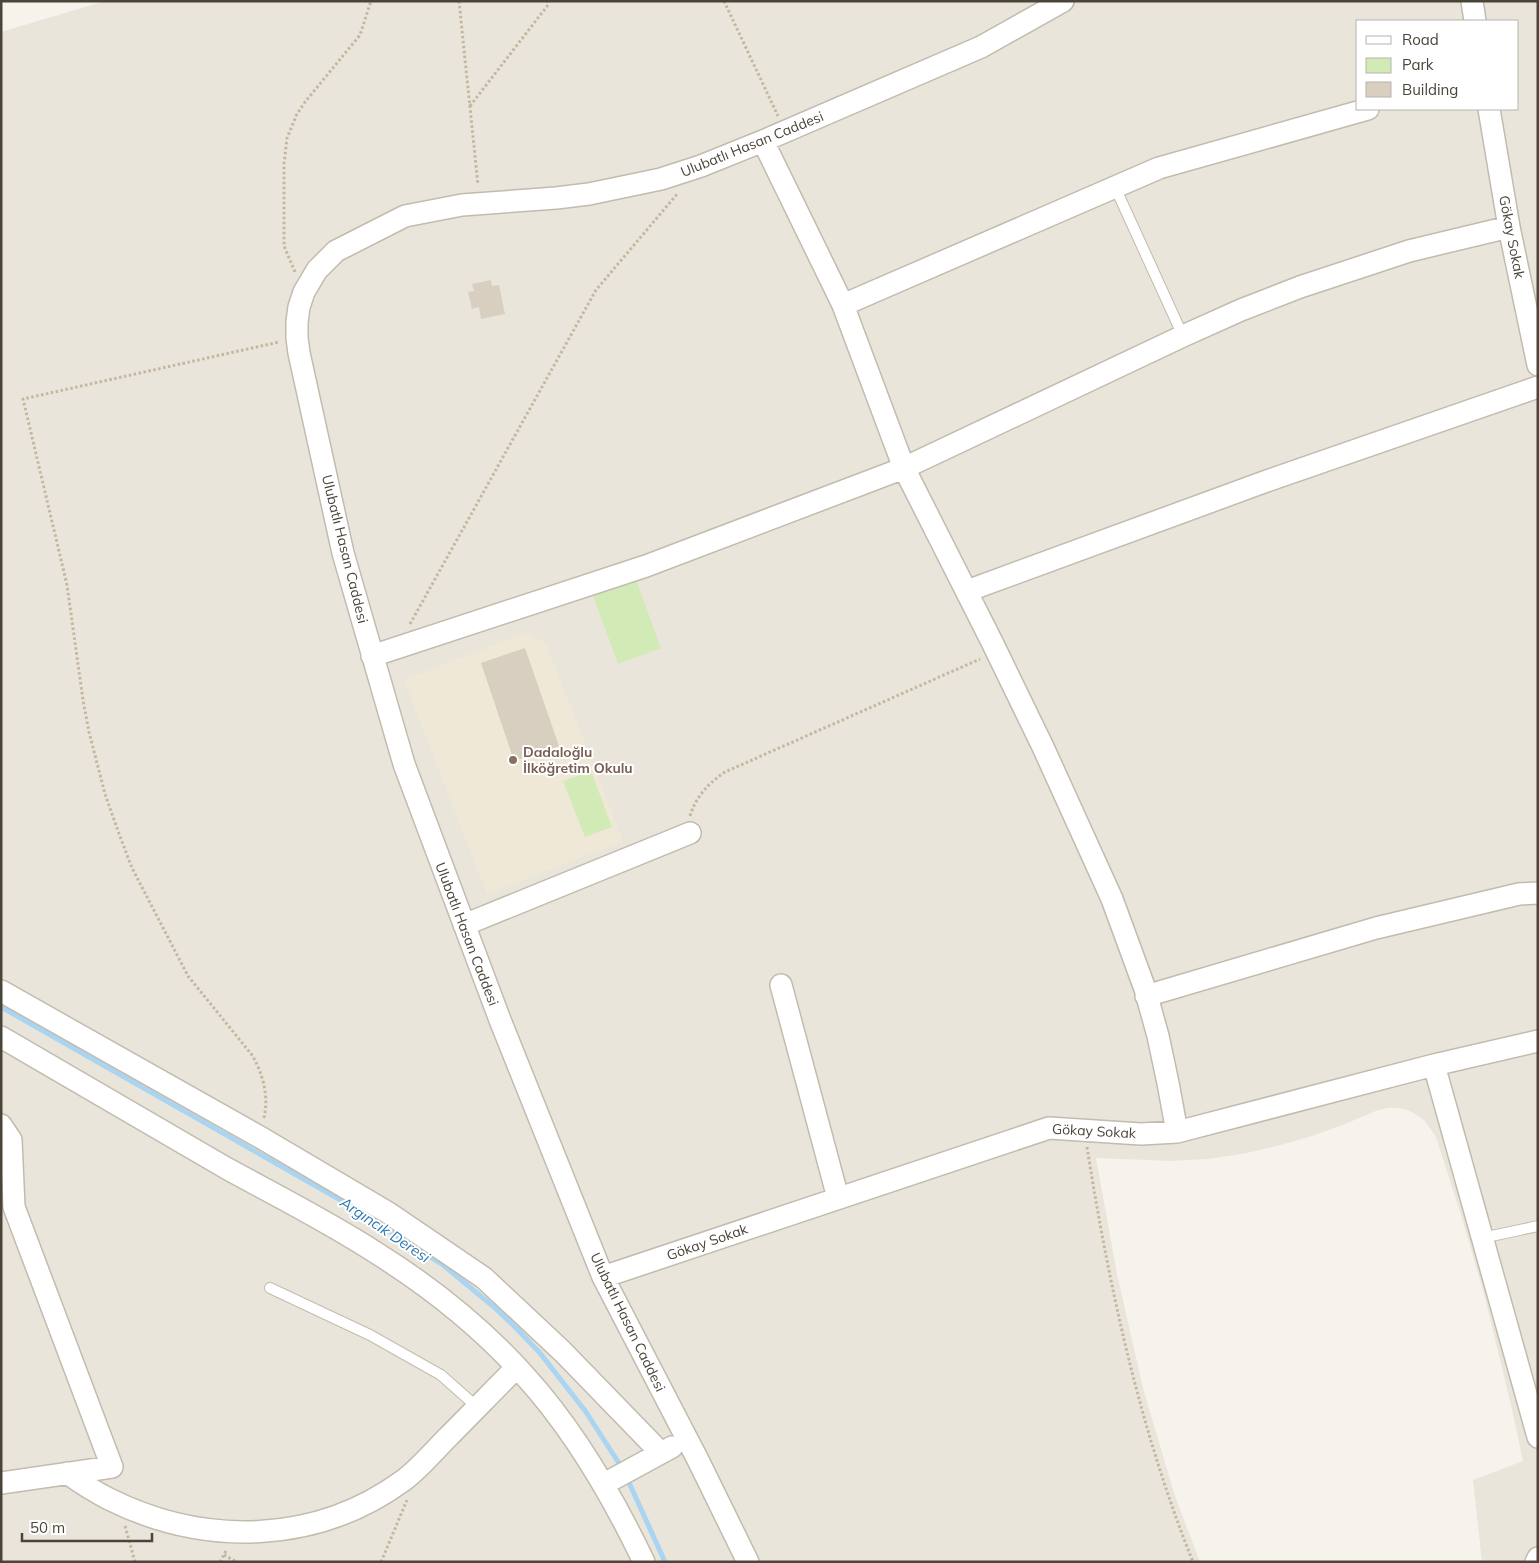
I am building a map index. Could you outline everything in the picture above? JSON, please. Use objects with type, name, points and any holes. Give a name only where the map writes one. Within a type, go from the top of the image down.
[{"type":"street","name":"Ulubatlı Hasan Caddesi","points":[[748,1562],[688,1439],[603,1277],[500,1020],[404,764],[343,552],[296,338],[299,307],[310,280],[336,251],[405,216],[480,203],[548,199],[589,194],[653,180],[701,166],[981,47],[1063,1]]},
{"type":"street","points":[[1472,1],[1475,20]]},
{"type":"street","points":[[843,305],[1159,168],[1364,110]]},
{"type":"street","name":"Gökay Sokak","points":[[1489,110],[1509,227],[1538,365]]},
{"type":"street","points":[[763,141],[843,305],[904,468],[967,591],[1043,747],[1112,899],[1129,944],[1158,1036],[1177,1132]]},
{"type":"street","points":[[372,656],[646,566],[904,468],[1183,336],[1266,300],[1360,266],[1451,240],[1509,227]]},
{"type":"street","points":[[967,591],[1264,482],[1538,387]]},
{"type":"street","points":[[464,925],[690,833]]},
{"type":"street","points":[[1146,996],[1376,928],[1518,894],[1538,893]]},
{"type":"street","points":[[781,985],[838,1198]]},
{"type":"street","points":[[1,991],[258,1136],[387,1212],[484,1278],[563,1352],[661,1453]]},
{"type":"street","points":[[1,1038],[378,1254],[443,1300],[478,1329],[516,1367],[552,1408],[582,1449],[604,1484],[644,1562]]},
{"type":"street","name":"Gökay Sokak","points":[[603,1277],[1049,1128],[1141,1134],[1177,1132],[1434,1064],[1538,1041]]},
{"type":"street","points":[[1434,1064],[1538,1437]]},
{"type":"street","points":[[1,1125],[11,1140],[8,1208],[112,1467],[1,1483]]},
{"type":"street","points":[[67,1473],[118,1504],[153,1518],[179,1525],[232,1532],[276,1531],[321,1522],[345,1514],[367,1503],[387,1492],[406,1478],[424,1463],[516,1367]]},
{"type":"street","points":[[604,1484],[688,1439]]},
{"type":"street","points":[[1536,1562],[1538,1558]]},
{"type":"lane","points":[[1115,187],[1183,336]]},
{"type":"lane","points":[[1482,1238],[1538,1226]]},
{"type":"lane","points":[[270,1288],[370,1335],[441,1375],[477,1407]]},
{"type":"path","points":[[304,292],[284,246],[284,164],[287,138],[297,114],[305,102],[360,36],[371,1]]},
{"type":"path","points":[[458,1],[480,203]]},
{"type":"path","points":[[470,106],[548,5],[547,1]]},
{"type":"path","points":[[724,1],[785,131]]},
{"type":"path","points":[[397,648],[596,290],[701,166]]},
{"type":"path","points":[[258,1136],[263,1124],[266,1100],[265,1087],[258,1065],[188,976],[132,868],[105,794],[85,708],[67,585],[23,399],[296,338]]},
{"type":"path","points":[[690,833],[690,815],[696,802],[706,788],[725,772],[997,652]]},
{"type":"path","points":[[1084,1130],[1109,1273],[1142,1408],[1161,1471],[1193,1562]]},
{"type":"path","points":[[381,1562],[408,1499]]},
{"type":"path","points":[[118,1504],[135,1562]]},
{"type":"path","points":[[220,1562],[224,1555],[237,1562]]},
{"type":"shaded area","points":[[105,1],[1538,1],[1538,1562],[1482,1562],[1473,1480],[1523,1461],[1484,1294],[1436,1137],[1425,1121],[1417,1115],[1408,1110],[1388,1108],[1378,1110],[1312,1136],[1242,1154],[1207,1159],[1171,1161],[1096,1158],[1117,1274],[1144,1392],[1175,1496],[1200,1562],[1,1562],[1,32]]},
{"type":"shaded area","name":"Dadaloğlu İlköğretim Okulu","points":[[527,632],[546,644],[623,841],[487,894],[404,680]]},
{"type":"green space","points":[[636,580],[661,648],[618,664],[593,595]]},
{"type":"green space","points":[[591,771],[612,827],[585,837],[563,781]]},
{"type":"building","points":[[491,280],[492,286],[499,285],[505,314],[481,319],[479,307],[472,309],[468,292],[474,291],[472,284]]},
{"type":"building","points":[[525,648],[559,746],[514,761],[481,663]]},
{"type":"waterway","name":"Argıncık Deresi","points":[[1,1007],[337,1198],[443,1265],[494,1307],[540,1353],[586,1412],[622,1468]]},
{"type":"waterway","name":"Argıncık Deresi","points":[[627,1478],[665,1562]]},
{"type":"place","name":"Dadaloğlu İlköğretim Okulu","points":[[513,760]]}]
